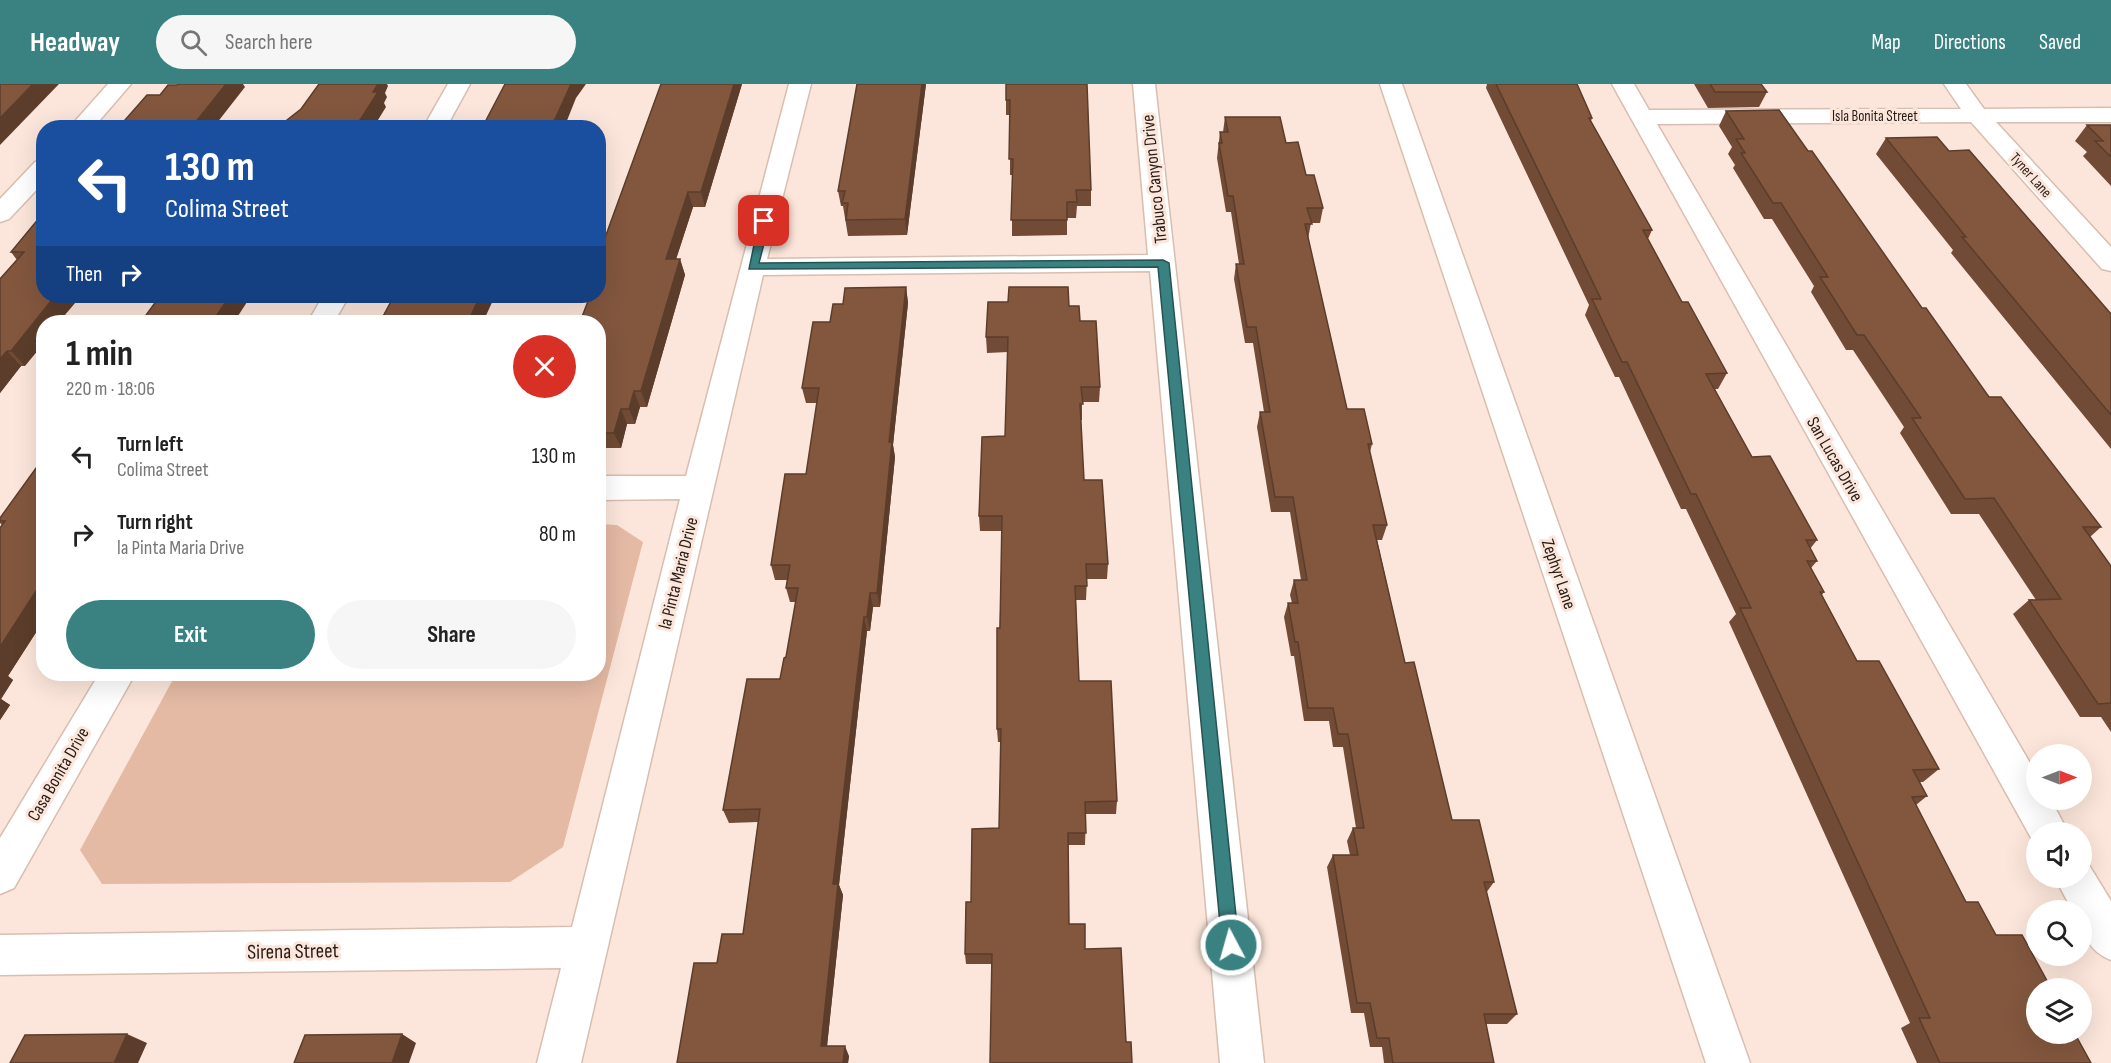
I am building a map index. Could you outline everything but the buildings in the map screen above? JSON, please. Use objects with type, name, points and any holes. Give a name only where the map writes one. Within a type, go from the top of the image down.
[{"type":"street","points":[[87,120],[120,84]]},
{"type":"street","points":[[439,120],[459,84]]},
{"type":"street","name":"la Pinta Maria Drive","points":[[559,1063],[752,267],[800,84]]},
{"type":"street","name":"Trabuco Canyon Drive","points":[[1144,84],[1242,1063]]},
{"type":"street","name":"Zephyr Lane","points":[[1391,84],[1728,1063]]},
{"type":"street","name":"San Lucas Drive","points":[[1623,84],[2043,822]]},
{"type":"street","name":"Tyner Lane","points":[[1955,84],[1978,116],[2111,264]]},
{"type":"street","name":"Isla Bonita Street","points":[[1640,117],[2111,115]]},
{"type":"street","points":[[0,214],[36,176]]},
{"type":"street","points":[[752,267],[1163,263]]},
{"type":"street","points":[[606,488],[699,487]]},
{"type":"street","name":"Casa Bonita Drive","points":[[0,875],[113,681]]},
{"type":"street","points":[[2081,888],[2111,940]]},
{"type":"street","name":"Sirena Street","points":[[0,955],[587,947]]},
{"type":"shaded area","points":[[606,524],[617,525],[643,542],[563,847],[510,882],[102,884],[80,850],[172,681],[606,681]]},
{"type":"route","points":[[764,221],[752,267],[1163,263],[1231,945]]}]
